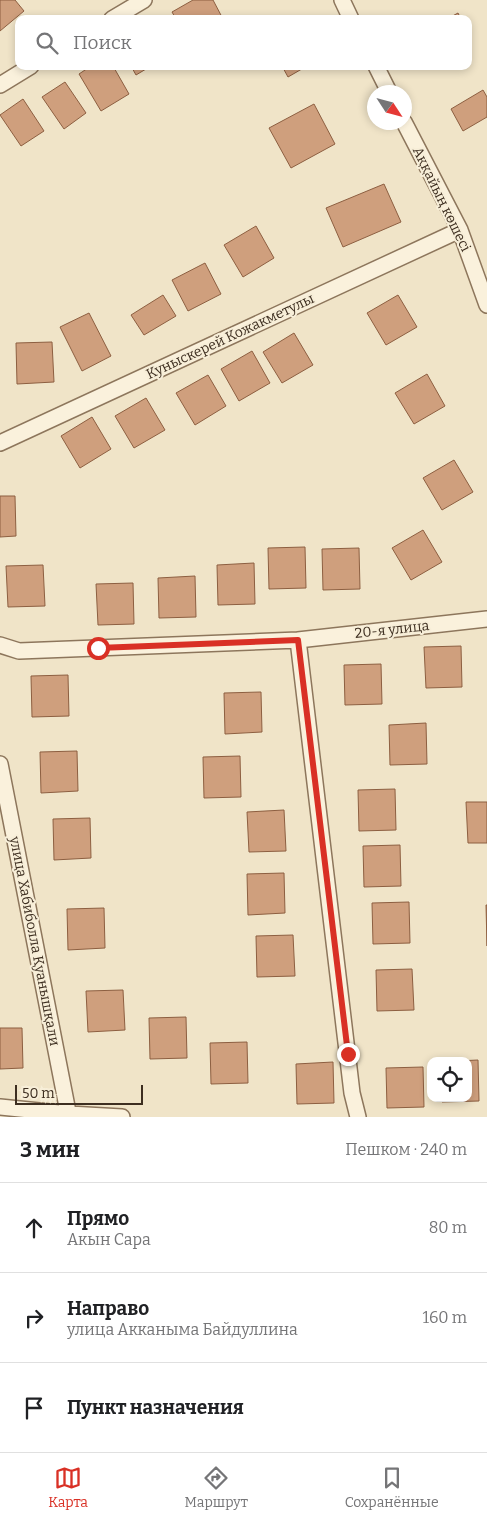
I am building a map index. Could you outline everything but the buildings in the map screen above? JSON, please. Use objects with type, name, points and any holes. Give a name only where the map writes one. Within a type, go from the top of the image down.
[{"type":"street","points":[[119,15],[144,0]]},
{"type":"street","points":[[342,0],[349,15]]},
{"type":"street","points":[[0,85],[24,70]]},
{"type":"street","points":[[378,70],[386,85]]},
{"type":"street","name":"Аққайың көшесі","points":[[408,130],[460,230],[487,305]]},
{"type":"street","name":"Куныскерей Кожакметулы","points":[[0,443],[460,230]]},
{"type":"street","name":"20-я улица","points":[[0,645],[18,651],[298,640],[487,619]]},
{"type":"street","points":[[298,640],[351,1083],[358,1117]]},
{"type":"street","name":"улица Хабиболла Қуанышқали","points":[[0,764],[69,1115]]},
{"type":"street","points":[[0,1106],[69,1115],[122,1117]]},
{"type":"route","points":[[98,648],[298,640],[348,1054]]}]
